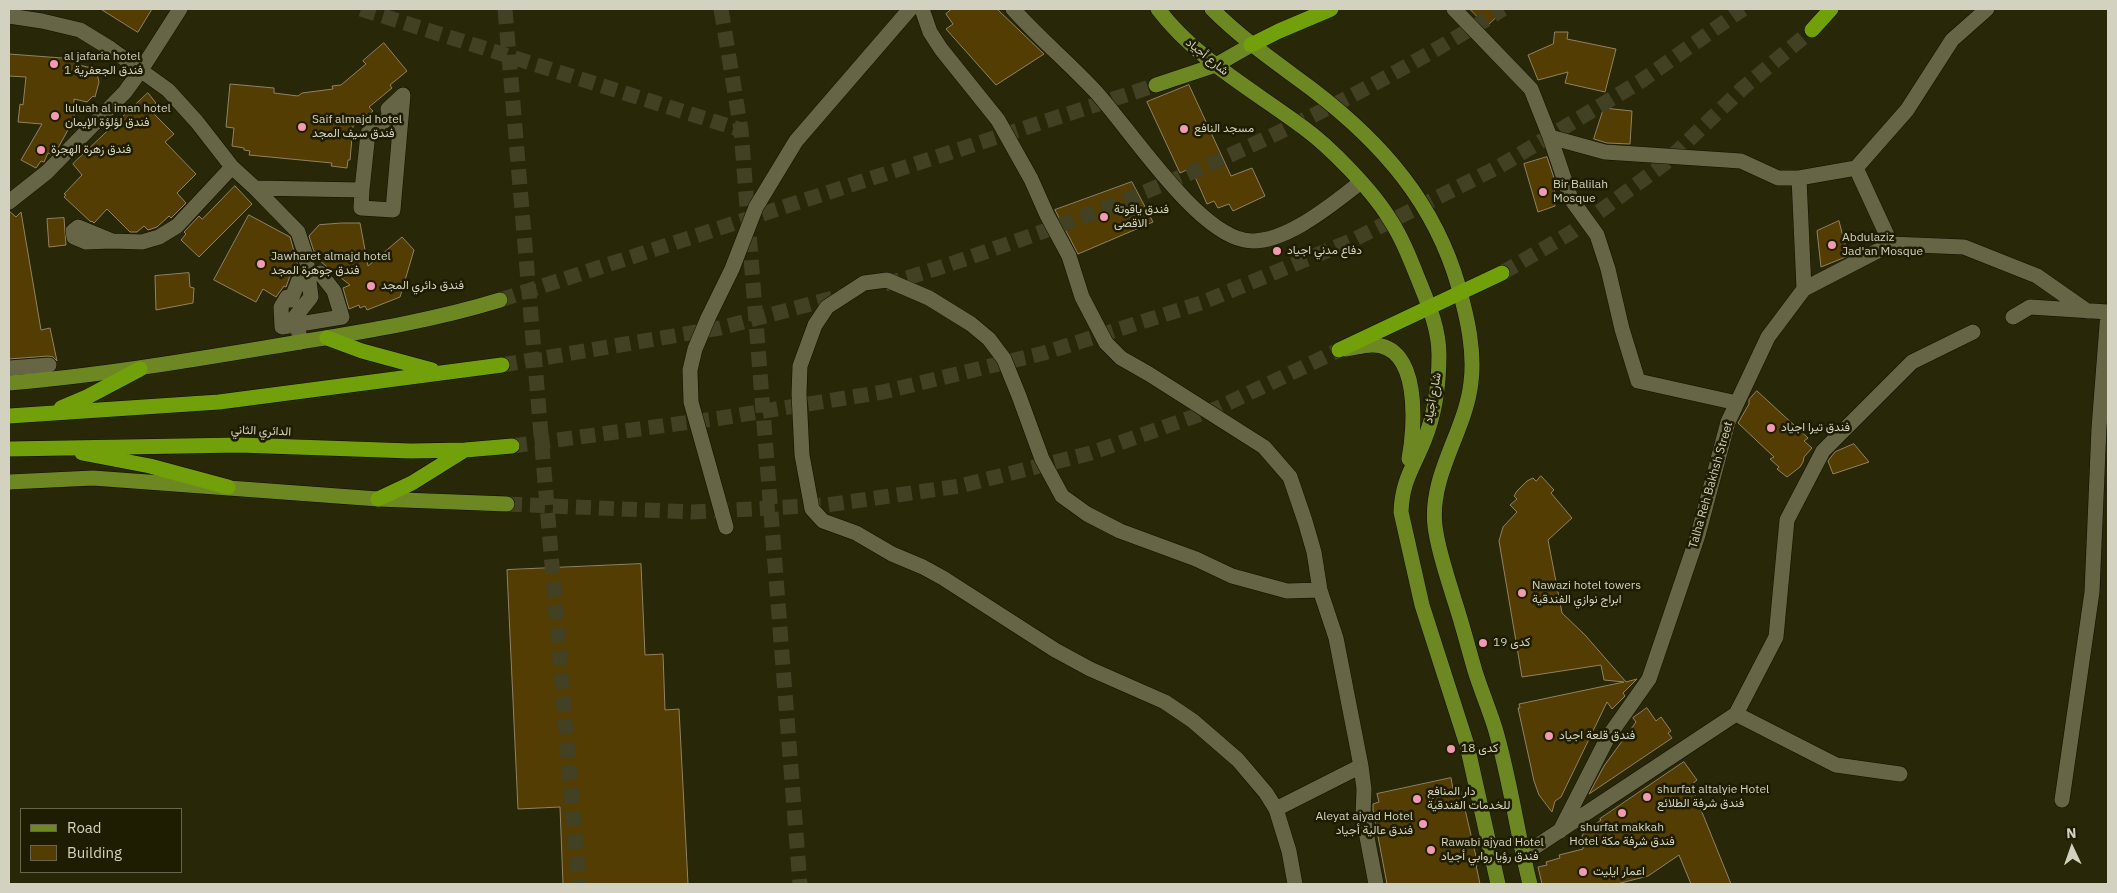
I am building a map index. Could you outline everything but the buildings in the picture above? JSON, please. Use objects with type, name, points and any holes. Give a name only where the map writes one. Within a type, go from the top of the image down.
[{"type":"highway","points":[[1251,45],[1331,9]]},
{"type":"highway","points":[[1812,30],[1831,9]]},
{"type":"highway","points":[[1339,350],[1502,273]]},
{"type":"highway","points":[[326,338],[362,351],[441,372]]},
{"type":"highway","points":[[9,416],[219,402],[502,365]]},
{"type":"highway","points":[[48,414],[94,394],[140,369]]},
{"type":"highway","name":"الدائري الثاني","points":[[9,449],[239,444],[402,451],[465,450],[512,446]]},
{"type":"highway","points":[[56,447],[150,466],[228,486]]},
{"type":"highway","points":[[378,499],[412,483],[465,450]]},
{"type":"main road","name":"شارع أجياد","points":[[1158,9],[1176,31],[1216,65],[1305,129],[1361,182],[1389,217],[1404,243],[1430,308],[1439,353],[1438,380],[1430,424],[1406,479],[1401,512],[1422,606],[1467,745],[1498,884]]},
{"type":"main road","points":[[1212,9],[1251,45],[1314,91],[1381,152],[1423,204],[1437,229],[1451,261],[1460,292],[1470,340],[1472,382],[1465,410],[1437,491],[1434,505],[1435,525],[1440,553],[1475,671],[1495,729],[1530,884]]},
{"type":"main road","points":[[1156,85],[1216,65],[1251,45]]},
{"type":"main road","points":[[9,383],[140,369],[326,338],[455,313],[500,300]]},
{"type":"main road","points":[[1339,350],[1374,344],[1390,350],[1401,360],[1410,379],[1412,405],[1413,438],[1406,479]]},
{"type":"main road","points":[[9,482],[72,478],[228,486],[378,499],[507,504]]},
{"type":"street","points":[[9,202],[47,172],[125,92],[142,70],[180,9]]},
{"type":"street","points":[[726,527],[691,402],[690,370],[695,349],[732,269],[756,207],[796,141],[910,9]]},
{"type":"street","points":[[922,9],[930,32],[941,49],[998,120],[1032,179],[1047,215],[1069,256],[1082,297],[1106,343],[1121,358],[1264,447],[1290,477],[1314,552],[1320,590],[1336,638],[1361,766],[1364,789],[1363,816],[1376,884]]},
{"type":"street","points":[[1013,9],[1096,93],[1177,191],[1224,233],[1246,241],[1266,240],[1307,221],[1361,182]]},
{"type":"street","points":[[1454,9],[1531,88],[1571,199],[1597,236],[1608,269],[1622,329],[1638,381],[1737,403]]},
{"type":"street","points":[[1550,137],[1605,152],[1741,160],[1778,178],[1800,178],[1856,168],[1907,110],[1952,40],[1987,9]]},
{"type":"street","points":[[9,16],[80,30],[142,70],[168,90],[197,122],[232,167],[298,232],[306,256],[311,297],[295,317],[301,342]]},
{"type":"street","points":[[403,95],[393,210],[361,208],[362,190],[368,133],[390,117],[388,109],[403,95]]},
{"type":"street","points":[[112,241],[142,242],[159,237],[177,226],[232,167]]},
{"type":"street","points":[[1856,168],[1891,244]]},
{"type":"street","points":[[1800,178],[1804,289]]},
{"type":"street","points":[[255,188],[362,190]]},
{"type":"street","name":"Talha Reh Bakhsh Street","points":[[1560,830],[1608,737],[1649,679],[1698,535],[1728,422],[1768,337],[1804,289],[1891,244],[1964,247],[2037,276],[2087,311]]},
{"type":"street","points":[[297,325],[342,316],[334,291],[320,273],[308,275]]},
{"type":"street","points":[[1295,884],[1289,851],[1276,809],[1266,793],[1238,760],[1193,721],[1165,702],[1090,669],[1055,650],[943,578],[892,554],[856,533],[823,521],[812,510],[802,455],[799,394],[800,366],[814,325],[827,308],[864,283],[887,280],[929,298],[971,324],[989,339],[1004,359],[1042,460],[1062,496],[1087,514],[1120,531],[1196,559],[1232,576],[1287,591],[1320,590]]},
{"type":"street","points":[[2013,317],[2030,308],[2108,312],[2104,428],[2092,592],[2062,800]]},
{"type":"street","points":[[1523,855],[1736,714],[1776,637],[1787,520],[1823,451],[1912,362],[1973,332]]},
{"type":"street","points":[[9,368],[48,365]]},
{"type":"street","points":[[1736,714],[1836,765],[1900,774]]},
{"type":"street","points":[[1276,809],[1361,766]]},
{"type":"tunnel","points":[[361,9],[741,130]]},
{"type":"tunnel","points":[[505,9],[579,884]]},
{"type":"tunnel","points":[[721,9],[741,130],[800,884]]},
{"type":"tunnel","points":[[885,284],[947,265],[1072,221],[1199,169],[1324,110],[1384,78],[1503,9]]},
{"type":"tunnel","points":[[512,446],[721,418],[883,392],[1044,353],[1201,303],[1353,240],[1500,166],[1641,81],[1743,9]]},
{"type":"tunnel","points":[[1502,273],[1572,232],[1664,164],[1743,88],[1812,30]]},
{"type":"tunnel","points":[[500,300],[1156,85]]},
{"type":"tunnel","points":[[502,365],[720,328],[841,296]]},
{"type":"tunnel","points":[[507,504],[692,512],[827,505],[960,486],[1091,453],[1218,408],[1339,350]]},
{"type":"place","name":"al jafaria hotel 1 فندق الجعفرية","points":[[54,64]]},
{"type":"place","name":"luluah al iman hotel فندق لؤلؤة الإيمان","points":[[55,116]]},
{"type":"place","name":"Saif almajd hotel فندق سيف المجد","points":[[302,127]]},
{"type":"place","name":"مسجد النافع","points":[[1184,129]]},
{"type":"place","name":"فندق زهرة الهجرة","points":[[41,150]]},
{"type":"place","name":"Bir Balilah Mosque","points":[[1543,192]]},
{"type":"place","name":"فندق ياقوتة الاقصى","points":[[1104,217]]},
{"type":"place","name":"Abdulaziz Jad'an Mosque","points":[[1832,245]]},
{"type":"place","name":"دفاع مدني اجياد","points":[[1277,251]]},
{"type":"place","name":"Jawharet almajd hotel فندق جوهرة المجد","points":[[261,264]]},
{"type":"place","name":"فندق دائري المجد","points":[[371,286]]},
{"type":"place","name":"فندق تيرا اجياد","points":[[1771,428]]},
{"type":"place","name":"Nawazi hotel towers ابراج نوازي الفندقية","points":[[1522,593]]},
{"type":"place","name":"كدى 19","points":[[1483,643]]},
{"type":"place","name":"فندق قلعة اجياد","points":[[1549,736]]},
{"type":"place","name":"كدى 18","points":[[1451,749]]},
{"type":"place","name":"shurfat altalyie Hotel فندق شرفة الطلائع","points":[[1647,797]]},
{"type":"place","name":"دار المنافع للخدمات الفندقية","points":[[1417,799]]},
{"type":"place","name":"shurfat makkah Hotel فندق شرفة مكة","points":[[1622,813]]},
{"type":"place","name":"Aleyat ajyad Hotel فندق عالية أجياد","points":[[1423,824]]},
{"type":"place","name":"Rawabi ajyad Hotel فندق رؤيا روابي أجياد","points":[[1431,850]]},
{"type":"place","name":"اعمار ايليت","points":[[1583,872]]}]
